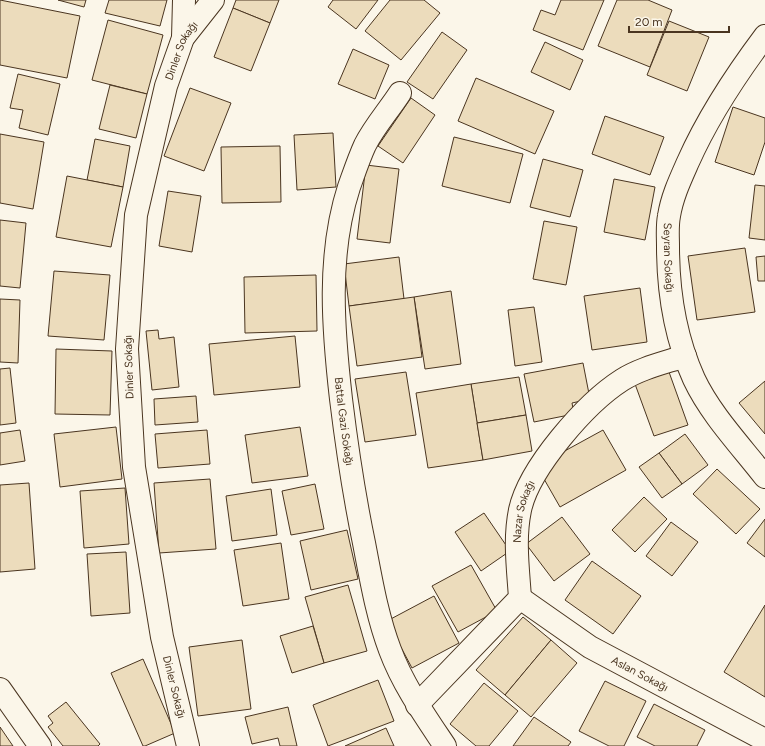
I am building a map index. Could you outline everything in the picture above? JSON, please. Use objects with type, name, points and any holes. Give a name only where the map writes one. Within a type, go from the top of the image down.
[{"type":"street","points":[[182,38],[184,0]]},
{"type":"street","name":"Dinler Sokağı","points":[[188,746],[162,637],[134,467],[127,350],[136,215],[166,86],[182,38],[213,0]]},
{"type":"street","name":"Seyran Sokağı","points":[[765,36],[740,69],[703,128],[675,191],[668,218],[668,273],[670,300],[685,356],[695,380],[710,406],[765,477]]},
{"type":"street","name":"Battal Gazi Sokağı","points":[[400,93],[366,144],[349,187],[335,256],[333,295],[337,366],[346,440],[363,540],[380,620],[390,652],[417,705],[445,746]]},
{"type":"street","name":"Nazar Sokağı","points":[[520,598],[516,542],[520,510],[526,490],[538,469],[560,438],[602,396],[622,380],[647,368],[685,356]]},
{"type":"street","points":[[417,705],[520,598]]},
{"type":"street","name":"Aslan Sokağı","points":[[520,598],[590,646],[765,740]]},
{"type":"street","points":[[0,690],[40,746]]},
{"type":"building","points":[[0,0],[80,16],[67,78],[0,65]]},
{"type":"building","points":[[58,0],[86,0],[84,7]]},
{"type":"building","points":[[109,0],[167,0],[160,26],[105,13]]},
{"type":"building","points":[[236,0],[279,0],[270,23],[233,8]]},
{"type":"building","points":[[333,0],[378,0],[356,29],[328,7]]},
{"type":"building","points":[[390,0],[424,0],[440,13],[401,60],[365,31]]},
{"type":"building","points":[[561,0],[604,0],[583,50],[533,30],[541,10],[555,15]]},
{"type":"building","points":[[617,0],[648,0],[672,10],[650,67],[598,46]]},
{"type":"building","points":[[233,8],[270,23],[251,71],[214,57]]},
{"type":"building","points":[[108,20],[163,35],[147,94],[92,80]]},
{"type":"building","points":[[669,21],[709,37],[687,91],[647,75]]},
{"type":"building","points":[[442,32],[467,50],[433,99],[407,82]]},
{"type":"building","points":[[545,42],[583,60],[570,90],[531,72]]},
{"type":"building","points":[[353,49],[389,65],[375,99],[338,84]]},
{"type":"building","points":[[18,74],[60,84],[48,135],[19,128],[23,110],[10,108]]},
{"type":"building","points":[[476,78],[554,111],[535,154],[458,121]]},
{"type":"building","points":[[110,85],[147,94],[136,138],[99,129]]},
{"type":"building","points":[[190,88],[231,103],[204,171],[164,156]]},
{"type":"building","points":[[411,98],[435,115],[403,163],[378,146]]},
{"type":"building","points":[[733,107],[765,118],[765,142],[754,175],[715,162]]},
{"type":"building","points":[[605,116],[664,137],[650,175],[592,154]]},
{"type":"building","points":[[333,133],[336,187],[297,190],[294,135]]},
{"type":"building","points":[[0,134],[44,142],[33,209],[0,203]]},
{"type":"building","points":[[454,137],[523,154],[510,203],[442,186]]},
{"type":"building","points":[[95,139],[130,146],[123,187],[87,180]]},
{"type":"building","points":[[280,146],[281,202],[222,203],[221,147]]},
{"type":"building","points":[[543,159],[583,170],[570,217],[530,207]]},
{"type":"building","points":[[366,165],[399,169],[390,243],[357,239]]},
{"type":"building","points":[[67,176],[123,187],[111,247],[56,237]]},
{"type":"building","points":[[614,179],[655,187],[645,240],[604,232]]},
{"type":"building","points":[[755,185],[765,186],[765,240],[749,238]]},
{"type":"building","points":[[168,191],[201,196],[192,252],[159,246]]},
{"type":"building","points":[[0,220],[26,223],[20,288],[0,286]]},
{"type":"building","points":[[544,221],[577,227],[566,285],[533,279]]},
{"type":"building","points":[[745,248],[755,312],[697,320],[688,256]]},
{"type":"building","points":[[765,256],[765,281],[758,281],[756,257]]},
{"type":"building","points":[[399,257],[404,299],[349,306],[344,264]]},
{"type":"building","points":[[54,271],[110,275],[104,340],[48,336]]},
{"type":"building","points":[[316,275],[317,331],[245,333],[244,277]]},
{"type":"building","points":[[640,288],[647,342],[592,350],[584,296]]},
{"type":"building","points":[[451,291],[461,364],[425,369],[414,297]]},
{"type":"building","points":[[414,297],[422,357],[357,366],[349,306]]},
{"type":"building","points":[[0,299],[20,300],[18,363],[0,362]]},
{"type":"building","points":[[534,307],[542,362],[515,366],[508,310]]},
{"type":"building","points":[[158,330],[159,339],[174,337],[179,387],[152,390],[146,331]]},
{"type":"building","points":[[295,336],[300,387],[214,395],[209,344]]},
{"type":"building","points":[[56,349],[112,351],[110,415],[55,414]]},
{"type":"building","points":[[583,363],[590,399],[572,403],[574,414],[534,422],[524,374]]},
{"type":"building","points":[[10,368],[16,423],[0,425],[0,369]]},
{"type":"building","points":[[406,372],[416,435],[365,442],[355,379]]},
{"type":"building","points":[[669,372],[688,425],[654,436],[635,384]]},
{"type":"building","points":[[519,377],[526,415],[477,423],[471,384]]},
{"type":"building","points":[[765,381],[765,434],[739,403]]},
{"type":"building","points":[[471,384],[483,460],[428,468],[416,393]]},
{"type":"building","points":[[196,396],[198,422],[155,425],[154,399]]},
{"type":"building","points":[[526,415],[532,451],[483,460],[477,423]]},
{"type":"building","points":[[116,427],[122,479],[60,487],[54,434]]},
{"type":"building","points":[[300,427],[308,476],[252,483],[245,435]]},
{"type":"building","points":[[20,430],[25,461],[0,465],[0,433]]},
{"type":"building","points":[[207,430],[210,464],[158,468],[155,434]]},
{"type":"building","points":[[603,430],[626,470],[560,507],[544,479],[561,453]]},
{"type":"building","points":[[685,434],[708,465],[682,484],[659,453]]},
{"type":"building","points":[[659,453],[682,484],[662,498],[639,467]]},
{"type":"building","points":[[717,469],[760,509],[736,534],[693,494]]},
{"type":"building","points":[[210,479],[216,549],[159,553],[154,483]]},
{"type":"building","points":[[29,483],[35,569],[0,572],[0,485]]},
{"type":"building","points":[[315,484],[324,529],[291,535],[282,491]]},
{"type":"building","points":[[125,488],[129,544],[84,548],[80,491]]},
{"type":"building","points":[[271,489],[277,535],[232,541],[226,496]]},
{"type":"building","points":[[644,497],[667,519],[635,552],[612,530]]},
{"type":"building","points":[[484,513],[510,551],[481,571],[455,532]]},
{"type":"building","points":[[562,517],[590,554],[554,581],[526,544]]},
{"type":"building","points":[[765,519],[765,557],[747,543]]},
{"type":"building","points":[[671,522],[698,542],[672,576],[646,556]]},
{"type":"building","points":[[347,530],[358,579],[311,590],[300,541]]},
{"type":"building","points":[[281,543],[289,599],[243,606],[234,550]]},
{"type":"building","points":[[126,552],[130,613],[91,616],[87,554]]},
{"type":"building","points":[[592,561],[641,596],[613,634],[565,600]]},
{"type":"building","points":[[471,565],[497,611],[458,632],[432,586]]},
{"type":"building","points":[[348,585],[367,651],[324,663],[305,597]]},
{"type":"building","points":[[434,596],[459,643],[412,668],[387,621]]},
{"type":"building","points":[[765,605],[765,697],[724,672]]},
{"type":"building","points":[[523,617],[551,640],[505,695],[476,670]]},
{"type":"building","points":[[313,626],[324,663],[292,673],[280,636]]},
{"type":"building","points":[[242,640],[251,709],[198,716],[189,647]]},
{"type":"building","points":[[551,640],[577,663],[531,717],[505,695]]},
{"type":"building","points":[[143,659],[175,733],[145,746],[143,746],[111,673]]},
{"type":"building","points":[[378,680],[394,721],[328,746],[313,705]]},
{"type":"building","points":[[605,681],[646,701],[624,746],[609,746],[579,731]]},
{"type":"building","points":[[484,683],[518,711],[489,746],[476,746],[450,724]]},
{"type":"building","points":[[66,702],[100,744],[98,746],[63,746],[48,727],[53,723],[48,716]]},
{"type":"building","points":[[654,704],[705,730],[697,746],[655,746],[637,737]]},
{"type":"building","points":[[288,707],[297,746],[280,746],[278,738],[252,744],[245,717]]},
{"type":"building","points":[[534,717],[571,742],[568,746],[513,746]]},
{"type":"building","points":[[0,727],[13,746],[0,746]]},
{"type":"building","points":[[386,728],[394,746],[345,746]]}]
